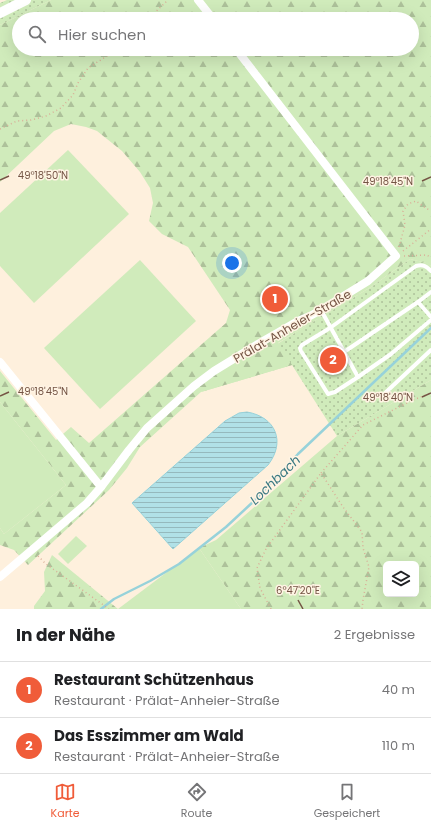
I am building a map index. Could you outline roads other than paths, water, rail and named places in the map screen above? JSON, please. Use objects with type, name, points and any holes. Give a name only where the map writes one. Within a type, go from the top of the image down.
[{"type":"street","points":[[0,13],[26,0]]},
{"type":"street","points":[[198,0],[207,12]]},
{"type":"street","name":"Prälat-Anheier-Straße","points":[[0,577],[87,503],[147,428],[194,386],[214,371],[278,332],[298,320],[321,310],[368,281],[396,256],[241,56]]},
{"type":"street","points":[[0,362],[101,487]]},
{"type":"lane","points":[[431,271],[425,266],[416,266],[330,328],[303,343],[300,348],[328,394],[335,392],[391,354],[431,320]]},
{"type":"lane","points":[[344,352],[431,292]]},
{"type":"lane","points":[[418,302],[431,317]]},
{"type":"lane","points":[[321,310],[358,377]]},
{"type":"lane","points":[[384,394],[431,350]]},
{"type":"water","points":[[247,412],[265,419],[271,425],[277,439],[273,456],[268,465],[173,549],[132,503],[225,421],[239,413]]},
{"type":"waterway","name":"Lochbach","points":[[101,609],[114,599],[150,581],[179,564],[226,527],[254,501],[298,454],[431,328]]},
{"type":"place","name":"Restaurant Schützenhaus","points":[[275,299]]},
{"type":"place","name":"Das Esszimmer am Wald","points":[[333,360]]}]
